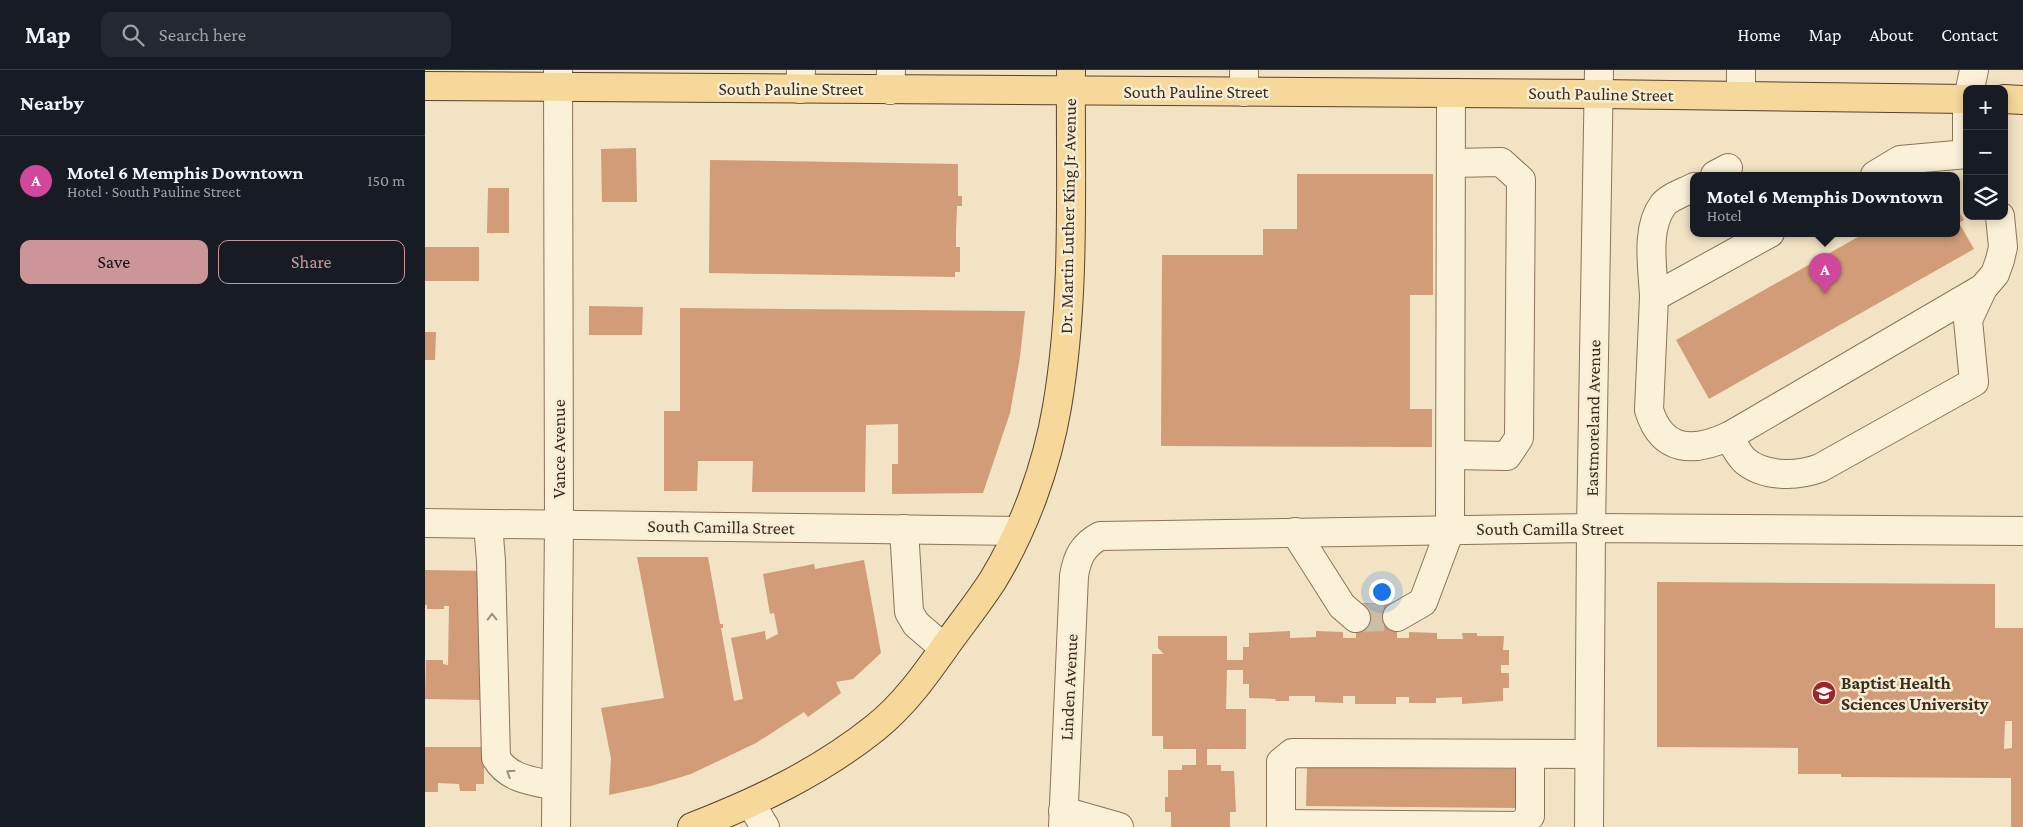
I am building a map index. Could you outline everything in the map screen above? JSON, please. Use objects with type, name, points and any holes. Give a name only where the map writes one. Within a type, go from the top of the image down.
[{"type":"main road","name":"South Pauline Street","points":[[425,86],[557,79],[1244,81],[1451,93],[1599,82],[1741,83],[1963,99]]},
{"type":"main road","name":"Dr. Martin Luther King Jr Avenue","points":[[692,827],[751,804],[826,762],[876,727],[916,687],[945,648],[993,580],[1018,531],[1048,449],[1057,407],[1069,304],[1071,81]]},
{"type":"main road","points":[[2008,100],[2023,100]]},
{"type":"street","points":[[1971,85],[1974,70]]},
{"type":"street","name":"Vance Avenue","points":[[556,827],[559,525],[557,79]]},
{"type":"street","name":"Eastmoreland Avenue","points":[[1589,827],[1591,528],[1599,82]]},
{"type":"street","points":[[1397,617],[1423,602],[1450,530],[1451,93]]},
{"type":"street","points":[[1880,172],[1900,160],[1963,154]]},
{"type":"street","points":[[1451,162],[1501,162],[1521,180],[1519,438],[1507,456],[1451,456]]},
{"type":"street","points":[[1690,189],[1664,204],[1658,217],[1652,247],[1654,297],[1649,410],[1653,425],[1676,445],[1703,447],[1726,438],[1983,288]]},
{"type":"street","points":[[1726,438],[1729,436],[1743,459],[1761,472],[1805,473],[1819,468],[1974,382],[1968,320],[1983,288],[1995,274],[2000,260],[2003,246],[2000,220]]},
{"type":"street","points":[[1654,297],[1763,237]]},
{"type":"street","name":"South Camilla Street","points":[[425,523],[1018,531]]},
{"type":"street","points":[[488,524],[491,561],[496,758],[501,767],[519,778],[556,786]]},
{"type":"street","name":"South Camilla Street","points":[[1083,550],[1089,541],[1100,536],[1295,532],[1591,528],[2023,531]]},
{"type":"street","points":[[904,529],[909,612],[916,624],[945,648]]},
{"type":"street","points":[[1295,532],[1342,606],[1356,618]]},
{"type":"street","name":"Linden Avenue","points":[[1063,819],[1074,576],[1077,561],[1083,550]]},
{"type":"street","points":[[1530,754],[1530,816],[1520,826],[1281,826],[1281,762],[1291,753],[1588,754]]},
{"type":"street","points":[[751,804],[765,827]]},
{"type":"street","points":[[1063,819],[1119,827]]},
{"type":"building","points":[[636,148],[637,202],[602,202],[601,149]]},
{"type":"building","points":[[710,160],[958,164],[958,196],[962,196],[962,206],[957,206],[956,247],[960,247],[960,272],[955,272],[955,277],[709,273]]},
{"type":"building","points":[[1297,174],[1433,174],[1433,295],[1410,295],[1410,409],[1432,409],[1432,447],[1161,446],[1162,255],[1263,255],[1263,229],[1297,229]]},
{"type":"building","points":[[488,188],[509,188],[509,233],[487,233]]},
{"type":"building","points":[[1960,214],[1964,220],[1960,222]]},
{"type":"building","points":[[1960,225],[1974,249],[1709,399],[1676,340],[1858,237],[1960,237]]},
{"type":"building","points":[[425,247],[479,247],[479,281],[425,281]]},
{"type":"building","points":[[589,306],[643,307],[642,335],[589,335]]},
{"type":"building","points":[[680,308],[1025,311],[1020,357],[1010,413],[983,493],[892,494],[892,464],[898,464],[898,424],[866,425],[865,492],[752,492],[753,461],[698,461],[697,491],[664,491],[664,411],[680,411]]},
{"type":"building","points":[[425,332],[436,332],[435,360],[425,360]]},
{"type":"building","points":[[637,557],[708,557],[720,624],[723,624],[723,628],[721,628],[734,701],[743,699],[731,638],[765,631],[766,640],[778,634],[774,613],[770,614],[763,574],[814,564],[815,569],[864,560],[881,653],[853,679],[836,682],[841,693],[808,717],[804,712],[756,743],[691,774],[651,786],[609,795],[611,758],[601,708],[664,698]]},
{"type":"building","points":[[425,570],[486,571],[484,700],[425,699],[426,660],[443,660],[443,664],[448,665],[449,606],[444,606],[444,609],[427,609],[427,605],[425,605]]},
{"type":"building","name":"Baptist Health Sciences University","points":[[1657,582],[1995,584],[1995,628],[2023,628],[2023,827],[2011,827],[2011,778],[1841,777],[1841,774],[1798,774],[1798,748],[1657,747]],"holes":[[[2005,721],[2012,721],[2012,748],[2004,749]]]},
{"type":"building","points":[[1356,603],[1397,603],[1397,638],[1409,638],[1409,632],[1437,633],[1437,639],[1463,639],[1462,633],[1477,633],[1477,636],[1504,636],[1503,650],[1509,650],[1509,665],[1501,665],[1501,673],[1509,673],[1509,688],[1503,688],[1503,701],[1462,704],[1462,697],[1436,698],[1436,703],[1409,703],[1409,697],[1396,697],[1396,704],[1355,704],[1355,696],[1343,696],[1343,703],[1315,702],[1315,696],[1289,696],[1289,701],[1275,701],[1276,699],[1249,698],[1249,684],[1243,684],[1243,670],[1227,670],[1226,709],[1246,709],[1246,749],[1207,749],[1207,765],[1221,765],[1221,771],[1234,771],[1236,812],[1230,812],[1230,827],[1171,827],[1171,812],[1165,812],[1165,797],[1168,797],[1168,770],[1182,770],[1182,765],[1196,765],[1196,749],[1163,749],[1163,736],[1152,736],[1152,654],[1164,654],[1158,648],[1158,636],[1227,636],[1227,660],[1243,660],[1243,647],[1249,647],[1249,633],[1290,631],[1290,638],[1316,637],[1316,631],[1343,632],[1343,638],[1356,638]]},
{"type":"building","points":[[425,747],[484,747],[484,784],[476,784],[476,791],[460,791],[459,784],[438,783],[438,792],[425,792]]},
{"type":"building","points":[[1307,767],[1519,769],[1518,808],[1306,806]]},
{"type":"tunnel","points":[[1356,618],[1397,617]]},
{"type":"place","name":"Motel 6 Memphis Downtown","points":[[1825,294]]},
{"type":"place","name":"Baptist Health Sciences University","points":[[1824,693]]}]
